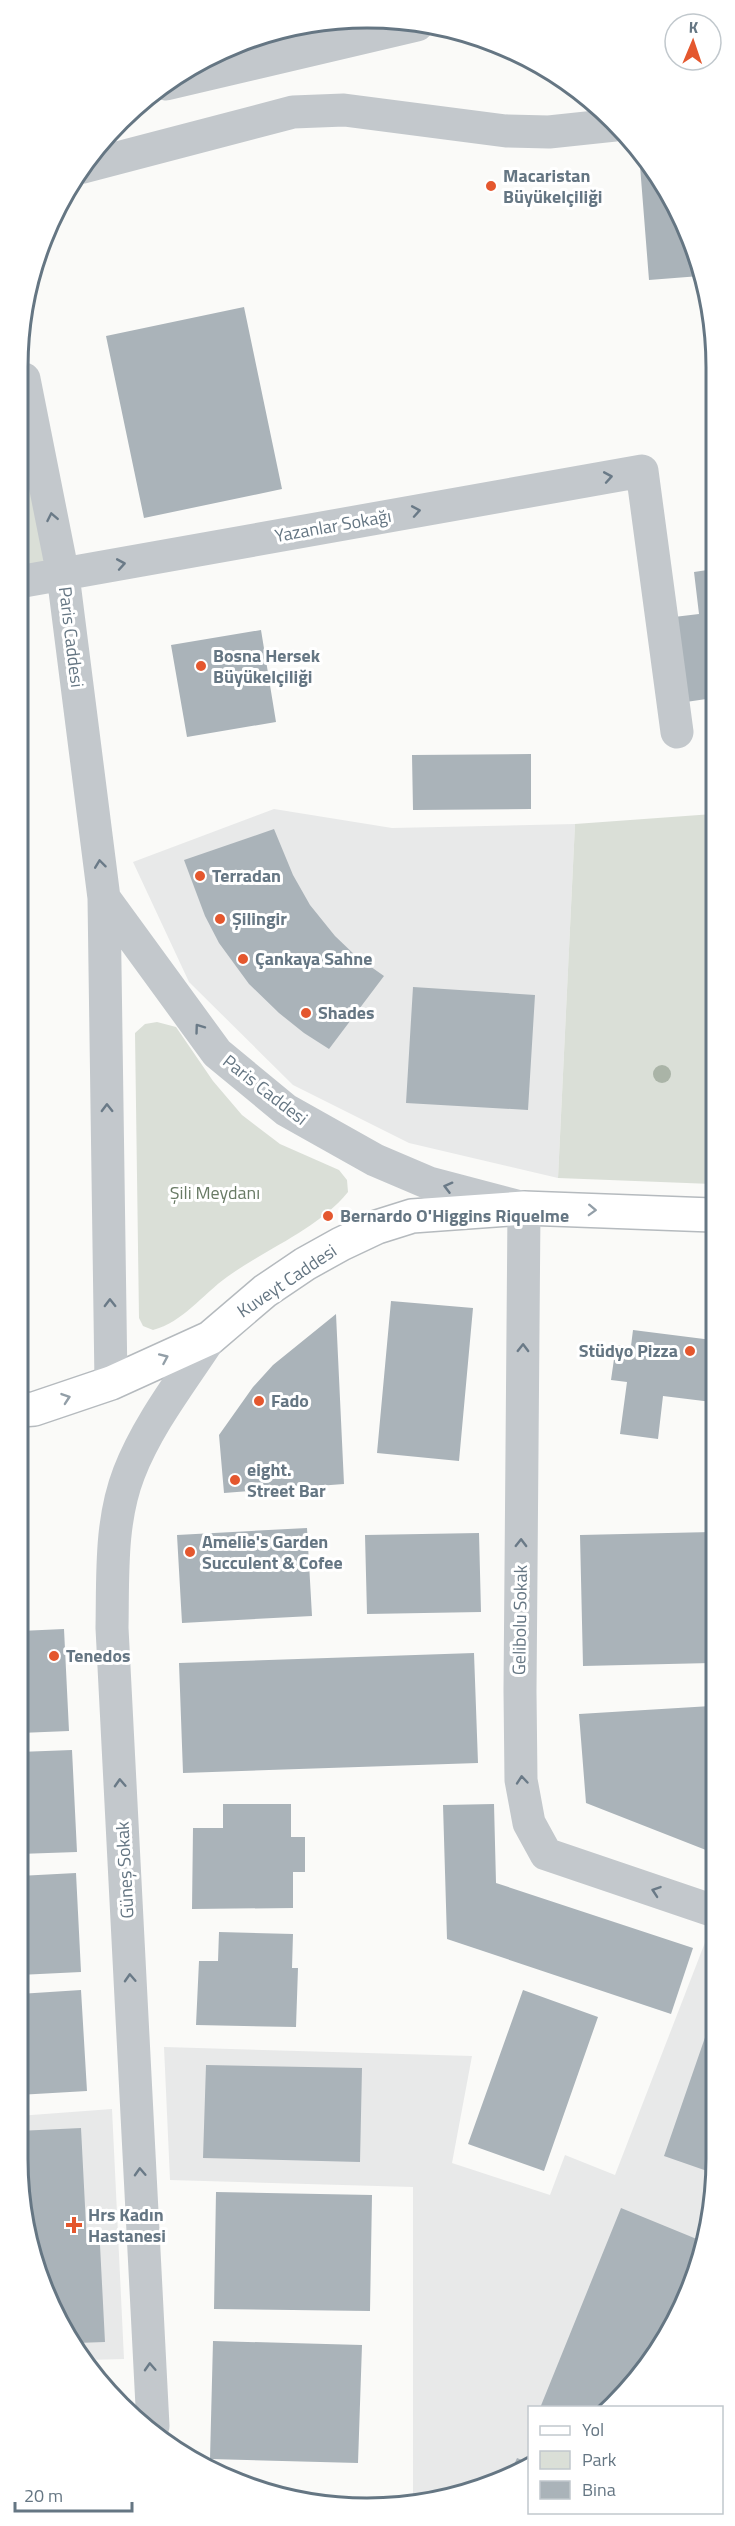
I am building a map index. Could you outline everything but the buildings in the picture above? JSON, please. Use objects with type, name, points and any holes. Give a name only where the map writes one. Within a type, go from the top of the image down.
[{"type":"main road","name":"Kuveyt Caddesi","points":[[28,1409],[111,1383],[210,1338],[265,1291],[304,1264],[377,1227],[412,1216],[524,1208],[706,1215]]},
{"type":"street","points":[[192,78],[397,30]]},
{"type":"street","points":[[97,163],[293,112],[344,110],[506,131],[549,132],[605,126]]},
{"type":"street","name":"Paris Caddesi","points":[[28,399],[63,575],[104,897],[111,1383]]},
{"type":"street","name":"Yazanlar Sokağı","points":[[28,580],[642,471],[677,732]]},
{"type":"street","name":"Paris Caddesi","points":[[104,897],[217,1053],[286,1110],[375,1160],[429,1183],[524,1208]]},
{"type":"street","name":"Gelibolu Sokak","points":[[524,1208],[520,1691],[521,1780],[529,1822],[546,1854],[706,1908]]},
{"type":"street","name":"Güneş Sokak","points":[[153,2420],[112,1628],[113,1559],[116,1525],[129,1473],[147,1436],[210,1338]]},
{"type":"shaded area","points":[[274,809],[392,828],[575,824],[558,1178],[409,1143],[293,1085],[189,982],[133,862]]},
{"type":"shaded area","points":[[706,1940],[706,2181],[704,2203],[689,2267],[672,2308],[636,2365],[598,2406],[528,2406],[528,2457],[476,2480],[413,2495],[413,2187],[170,2180],[164,2047],[472,2056],[452,2163],[550,2195],[565,2155],[615,2175]]},
{"type":"shaded area","name":"Hrs Kadın Hastanesi","points":[[112,2109],[124,2359],[95,2360],[74,2328],[54,2288],[40,2246],[31,2203],[28,2115]]},
{"type":"green space","points":[[28,464],[49,565],[28,568]]},
{"type":"green space","points":[[706,815],[706,1184],[558,1178],[575,824]]},
{"type":"green space","name":"Şili Meydanı","points":[[157,1022],[176,1027],[213,1081],[242,1115],[280,1144],[339,1170],[347,1180],[348,1192],[336,1205],[307,1228],[227,1277],[174,1321],[153,1330],[143,1326],[139,1318],[135,1033],[145,1024]]},
{"type":"place","name":"Macaristan Büyükelçiliği","points":[[491,186]]},
{"type":"place","name":"Bosna Hersek Büyükelçiliği","points":[[201,666]]},
{"type":"place","name":"Terradan","points":[[200,876]]},
{"type":"place","name":"Şilingir","points":[[220,919]]},
{"type":"place","name":"Çankaya Sahne","points":[[243,959]]},
{"type":"place","name":"Shades","points":[[306,1013]]},
{"type":"place","name":"Bernardo O'Higgins Riquelme","points":[[328,1216]]},
{"type":"place","name":"Stüdyo Pizza","points":[[690,1351]]},
{"type":"place","name":"Fado","points":[[259,1401]]},
{"type":"place","name":"eight. Street Bar","points":[[235,1480]]},
{"type":"place","name":"Amelie's Garden Succulent & Cofee","points":[[190,1552]]},
{"type":"place","name":"Tenedos","points":[[54,1656]]},
{"type":"place","name":"Hrs Kadın Hastanesi","points":[[74,2225]]}]
